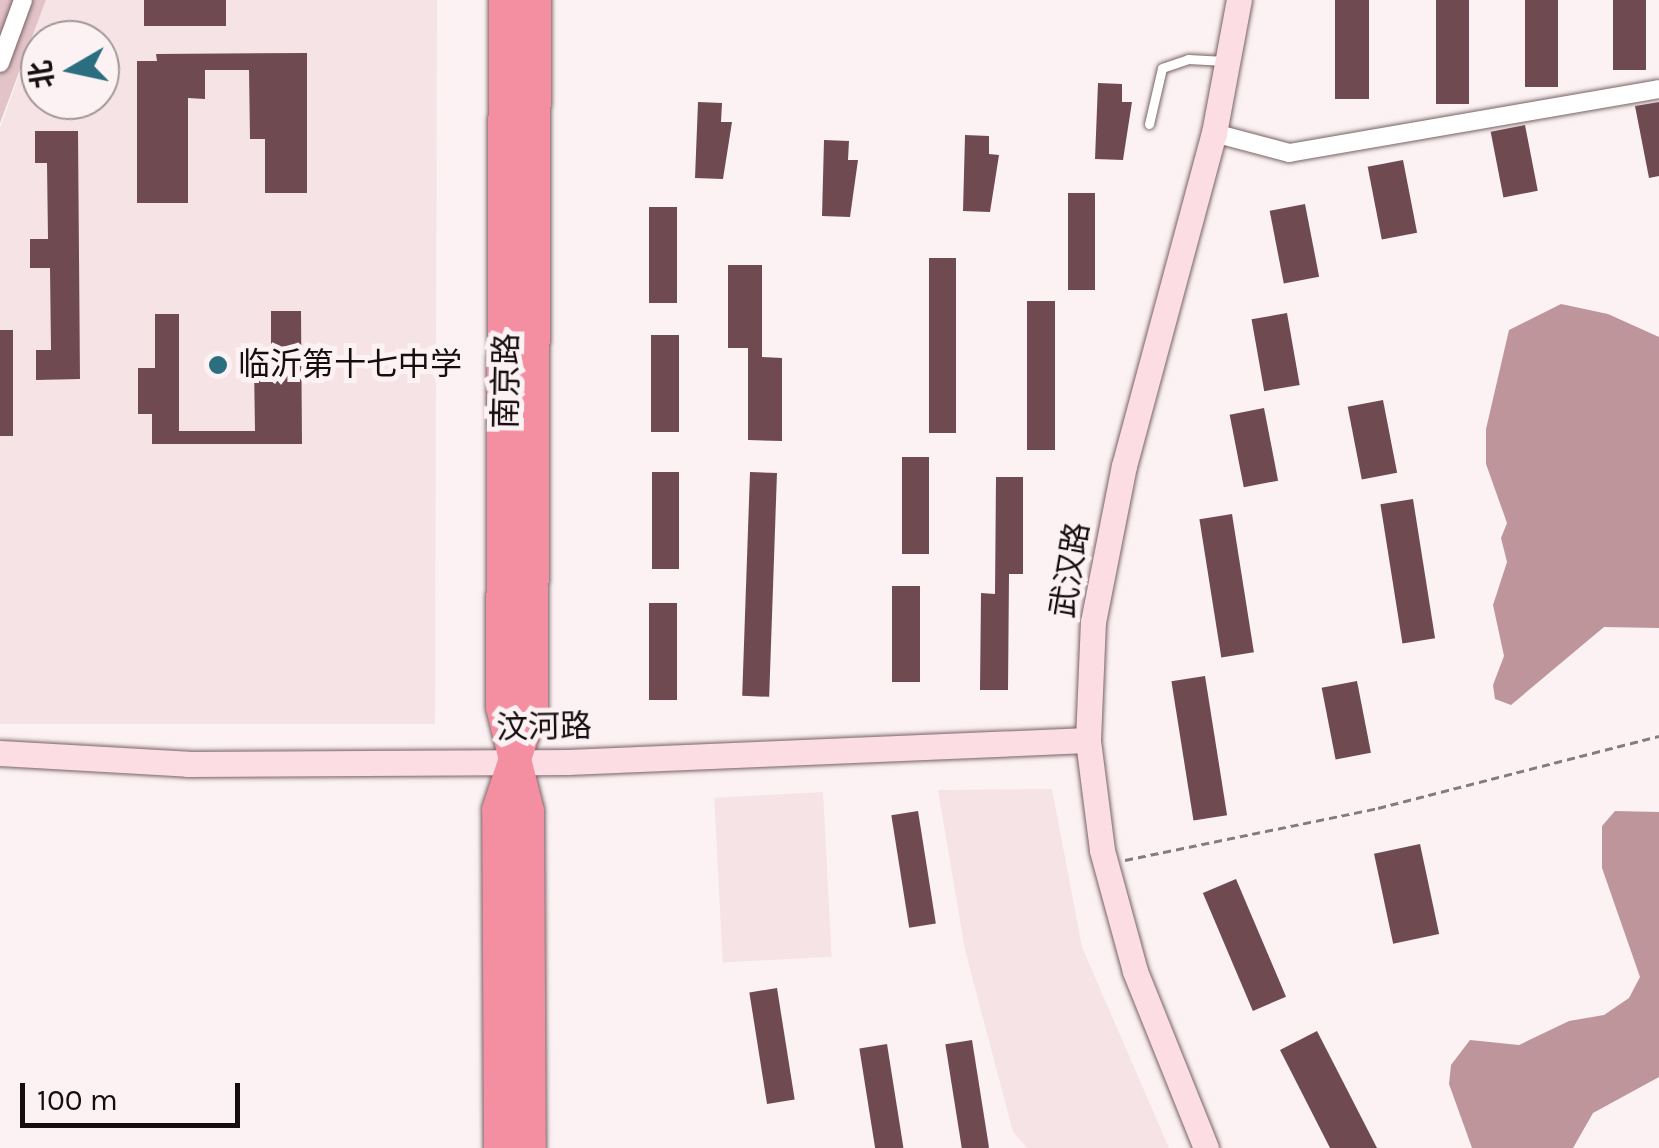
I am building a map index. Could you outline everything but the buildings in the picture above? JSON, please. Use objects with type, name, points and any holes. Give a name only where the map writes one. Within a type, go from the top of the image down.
[{"type":"highway","name":"南京路","points":[[506,0],[502,707],[528,811],[530,1148]]},
{"type":"highway","name":"南京路","points":[[500,1148],[498,810],[532,708],[536,0]]},
{"type":"street","points":[[0,63],[23,0]]},
{"type":"street","name":"武汉路","points":[[1206,1148],[1135,971],[1102,850],[1088,740],[1092,622],[1124,466],[1232,61],[1238,0]]},
{"type":"street","points":[[1214,133],[1289,153],[1659,89]]},
{"type":"street","name":"汶河路","points":[[0,753],[188,764],[517,760],[1088,740]]},
{"type":"lane","points":[[1148,124],[1162,68],[1188,58],[1232,61]]},
{"type":"path","points":[[1123,860],[1378,808],[1659,736]]},
{"type":"shaded area","points":[[0,0],[46,0],[39,20],[20,20],[20,70],[0,123]]},
{"type":"shaded area","name":"临沂第十七中学","points":[[46,0],[437,0],[435,724],[0,724],[0,128],[20,72],[20,120],[120,120],[120,20],[39,20]]},
{"type":"shaded area","points":[[1561,304],[1608,314],[1659,337],[1659,628],[1604,627],[1511,705],[1495,699],[1493,685],[1504,656],[1493,605],[1507,562],[1501,538],[1507,523],[1486,464],[1486,429],[1509,330]]},
{"type":"shaded area","points":[[1052,789],[1082,947],[1169,1148],[1027,1148],[1013,1132],[965,950],[938,790]]},
{"type":"shaded area","points":[[823,792],[832,957],[723,962],[714,798]]},
{"type":"shaded area","points":[[1615,811],[1659,812],[1659,1077],[1593,1113],[1573,1148],[1472,1148],[1449,1084],[1451,1065],[1470,1040],[1519,1045],[1569,1021],[1604,1015],[1629,998],[1640,977],[1602,868],[1602,826]]},
{"type":"place","name":"临沂第十七中学","points":[[218,365]]}]
